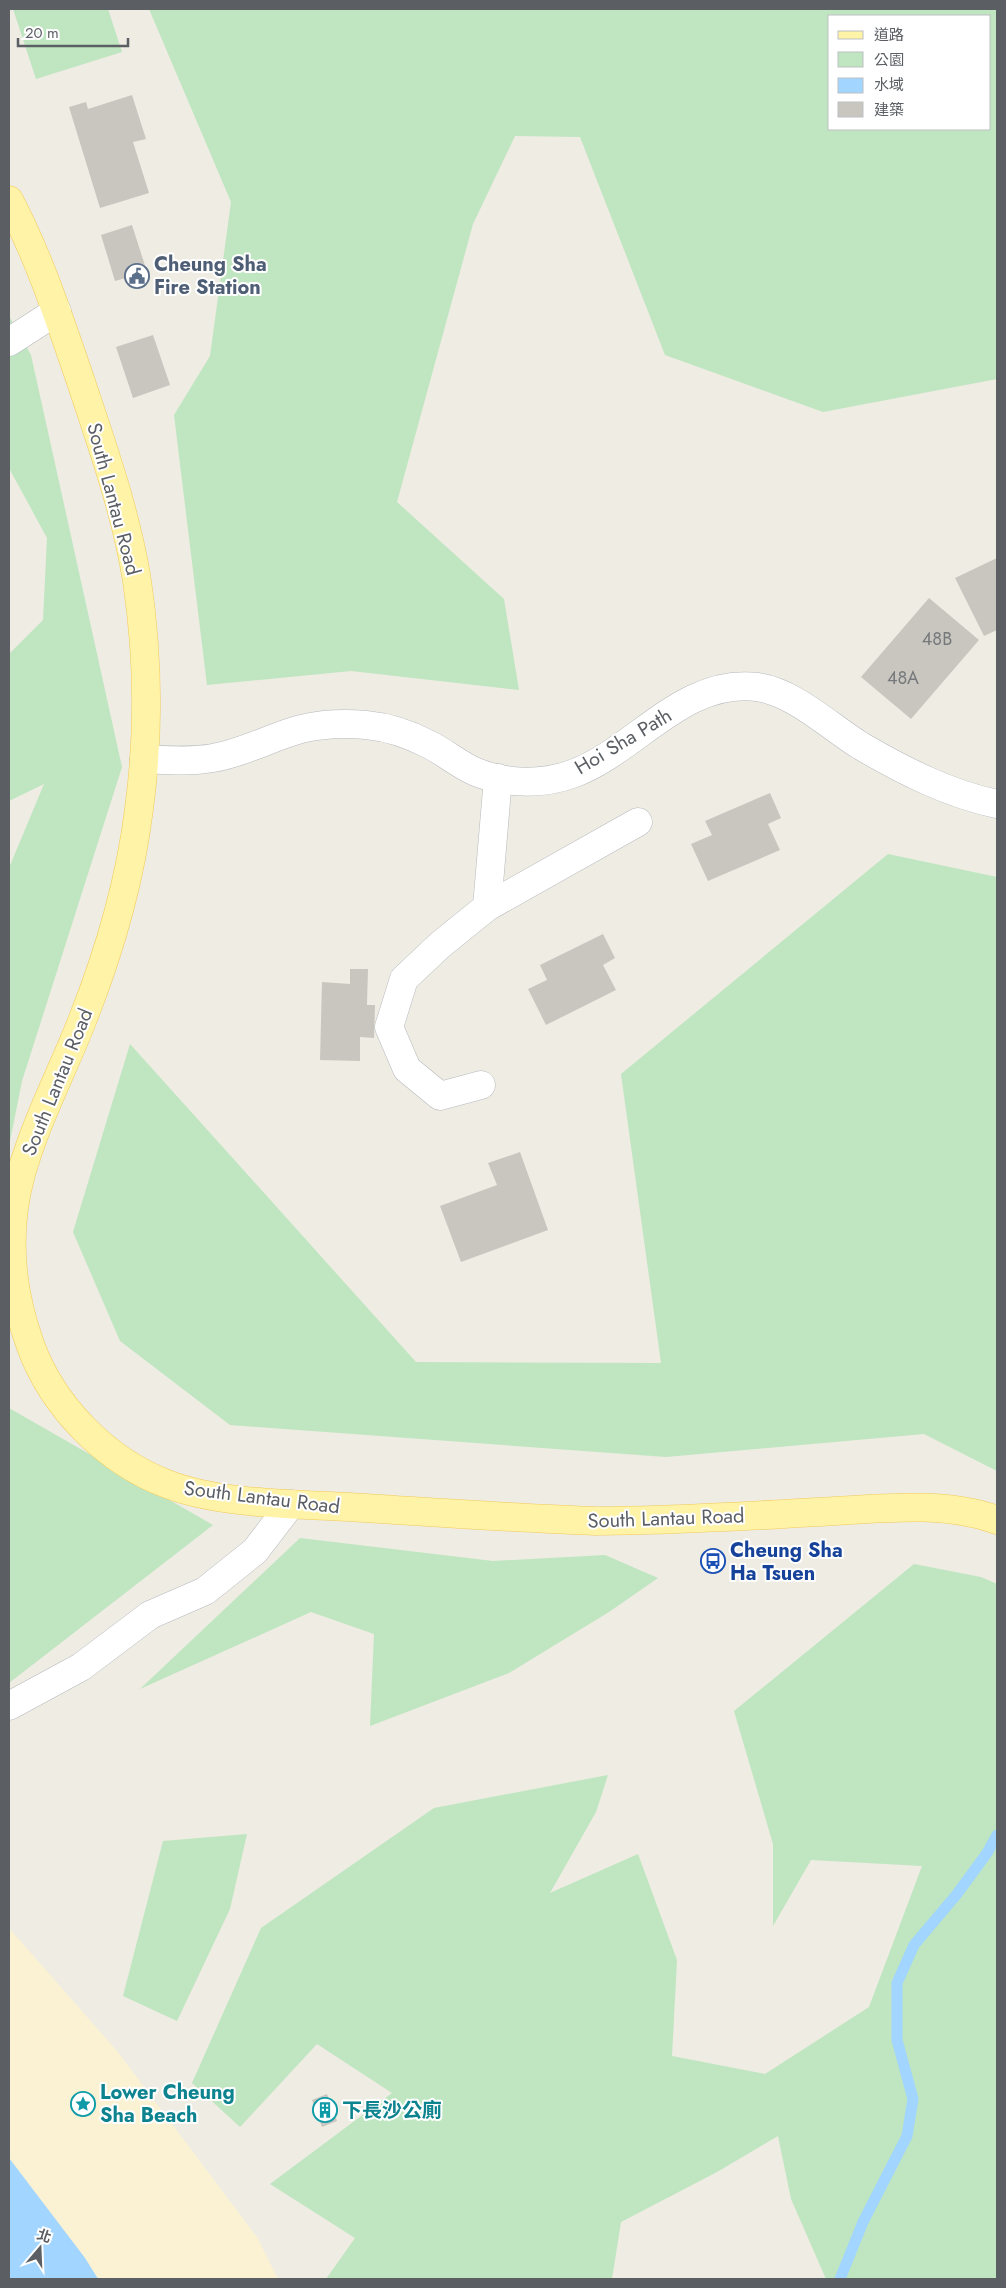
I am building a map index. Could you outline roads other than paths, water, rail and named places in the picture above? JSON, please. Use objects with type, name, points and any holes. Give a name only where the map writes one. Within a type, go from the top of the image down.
[{"type":"main road","name":"South Lantau Road","points":[[9,200],[57,312],[114,481],[137,580],[143,631],[145,686],[144,759],[140,810],[120,912],[84,1018],[32,1140],[14,1204],[10,1230],[15,1289],[21,1319],[33,1353],[46,1378],[78,1422],[105,1447],[148,1475],[170,1485],[215,1496],[291,1504],[595,1521],[642,1521],[888,1508],[959,1511],[997,1520]]},
{"type":"street","points":[[9,342],[57,312]]},
{"type":"street","name":"Hoi Sha Path","points":[[144,759],[184,761],[214,758],[243,751],[301,729],[334,724],[367,725],[399,732],[429,744],[477,772],[523,782],[548,780],[572,774],[594,763],[692,698],[712,690],[736,686],[758,688],[780,694],[902,769],[945,788],[997,804]]},
{"type":"street","points":[[487,907],[498,778]]},
{"type":"street","points":[[481,1085],[440,1096],[407,1069],[389,1027],[404,980],[440,945],[487,907],[638,822]]},
{"type":"street","points":[[9,1706],[81,1667],[150,1615],[205,1591],[255,1550],[291,1504]]},
{"type":"water","points":[[9,2158],[85,2258],[98,2279],[9,2279]]},
{"type":"waterway","points":[[840,2279],[863,2222],[907,2136],[913,2099],[897,2040],[897,1983],[914,1945],[957,1894],[987,1853],[997,1835]]},
{"type":"place","name":"Cheung Sha Fire Station","points":[[137,276]]},
{"type":"place","name":"Cheung Sha Ha Tsuen","points":[[713,1561]]},
{"type":"place","name":"Lower Cheung Sha Beach","points":[[83,2104]]},
{"type":"place","name":"下長沙公廁","points":[[325,2110]]}]
